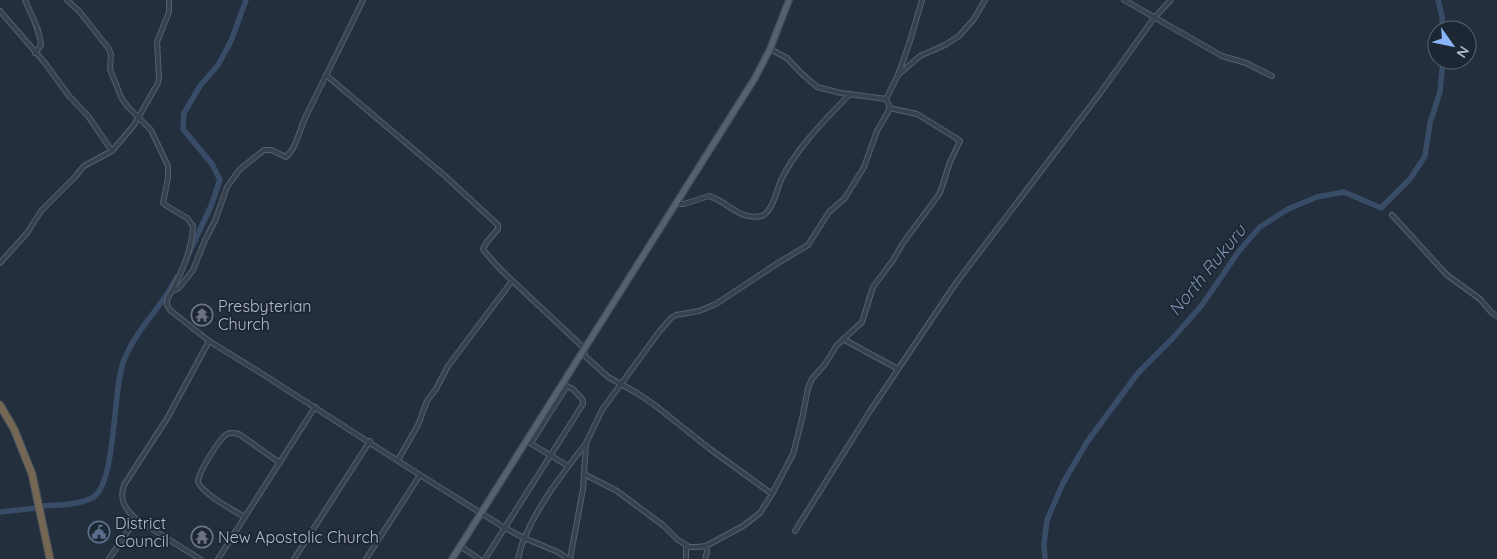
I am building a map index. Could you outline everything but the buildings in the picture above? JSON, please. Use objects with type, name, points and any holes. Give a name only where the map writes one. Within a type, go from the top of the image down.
[{"type":"highway","points":[[0,405],[25,454],[38,502],[50,559]]},
{"type":"main road","points":[[452,559],[480,512],[528,442],[584,348],[751,85],[770,49],[789,0]]},
{"type":"street","points":[[25,0],[41,40],[41,45],[35,53]]},
{"type":"street","points":[[67,0],[79,11],[109,49],[111,54],[110,69],[116,87],[126,105],[153,133],[168,166],[164,205],[187,218],[193,226],[190,246],[167,300],[168,307],[209,342],[370,441],[505,528],[558,552],[569,559],[576,535],[586,442]]},
{"type":"street","points":[[0,263],[26,233],[41,211],[75,177],[79,170],[112,151],[126,136],[158,83],[157,42],[169,12],[169,0]]},
{"type":"street","points":[[172,291],[182,286],[197,262],[229,184],[244,164],[264,150],[271,150],[282,156],[287,156],[296,141],[302,124],[363,0]]},
{"type":"street","points":[[518,559],[524,538],[568,466],[586,442],[598,416],[658,332],[676,315],[699,311],[716,304],[808,245],[829,212],[845,198],[867,163],[875,136],[889,108],[886,99],[898,74],[910,41],[922,0]]},
{"type":"street","points":[[898,74],[920,56],[954,40],[962,34],[974,19],[985,0]]},
{"type":"street","points":[[1124,0],[1222,56],[1246,63],[1272,76]]},
{"type":"street","points":[[795,532],[854,436],[956,283],[1098,96],[1154,18],[1171,0]]},
{"type":"street","points":[[0,11],[78,108],[88,116],[112,151]]},
{"type":"street","points":[[770,49],[787,58],[817,87],[886,99]]},
{"type":"street","points":[[326,75],[445,176],[498,225],[498,229],[483,250],[500,270],[584,348],[585,356],[605,375],[656,406],[710,449],[772,494]]},
{"type":"street","points":[[676,204],[684,204],[709,196],[742,214],[759,216],[766,214],[784,175],[810,137],[850,94]]},
{"type":"street","points":[[584,474],[617,491],[664,526],[678,540],[686,545],[697,548],[706,546],[750,521],[760,513],[793,454],[808,388],[832,352],[862,322],[873,287],[940,193],[950,162],[960,141],[916,114],[889,108]]},
{"type":"street","points":[[1392,215],[1447,274],[1480,299],[1497,316]]},
{"type":"street","points":[[398,460],[418,424],[427,401],[436,389],[448,366],[512,281]]},
{"type":"street","points":[[843,340],[898,369]]},
{"type":"street","points":[[200,559],[136,519],[123,504],[122,492],[124,485],[168,417],[209,342]]},
{"type":"street","points":[[485,559],[550,454],[584,402],[567,386],[528,442],[550,454],[568,466]]},
{"type":"street","points":[[218,559],[315,407]]},
{"type":"street","points":[[244,517],[200,487],[198,482],[201,472],[213,451],[227,434],[232,432],[239,434],[280,463]]},
{"type":"street","points":[[294,559],[370,441]]},
{"type":"street","points":[[366,559],[420,475]]},
{"type":"street","points":[[109,559],[136,519]]},
{"type":"street","points":[[686,545],[686,559]]},
{"type":"street","points":[[460,546],[479,559]]},
{"type":"street","points":[[705,559],[706,546]]},
{"type":"waterway","points":[[189,253],[211,206],[220,180],[212,164],[183,129],[184,113],[200,86],[218,65],[231,41],[246,0]]},
{"type":"waterway","name":"North Rukuru","points":[[1438,0],[1442,20]]},
{"type":"waterway","name":"North Rukuru","points":[[1045,559],[1044,544],[1047,520],[1063,483],[1087,442],[1138,373],[1202,305],[1239,251],[1260,227],[1288,209],[1317,197],[1344,192],[1381,208],[1410,179],[1425,156],[1430,123],[1440,92],[1442,70]]},
{"type":"waterway","points":[[43,506],[81,502],[92,498],[100,490],[106,475],[110,456],[117,392],[124,360],[135,338],[177,277]]},
{"type":"waterway","points":[[0,512],[37,508]]},
{"type":"place","name":"Presbyterian Church","points":[[202,315]]},
{"type":"place","name":"District Council","points":[[99,532]]},
{"type":"place","name":"New Apostolic Church","points":[[202,537]]}]
